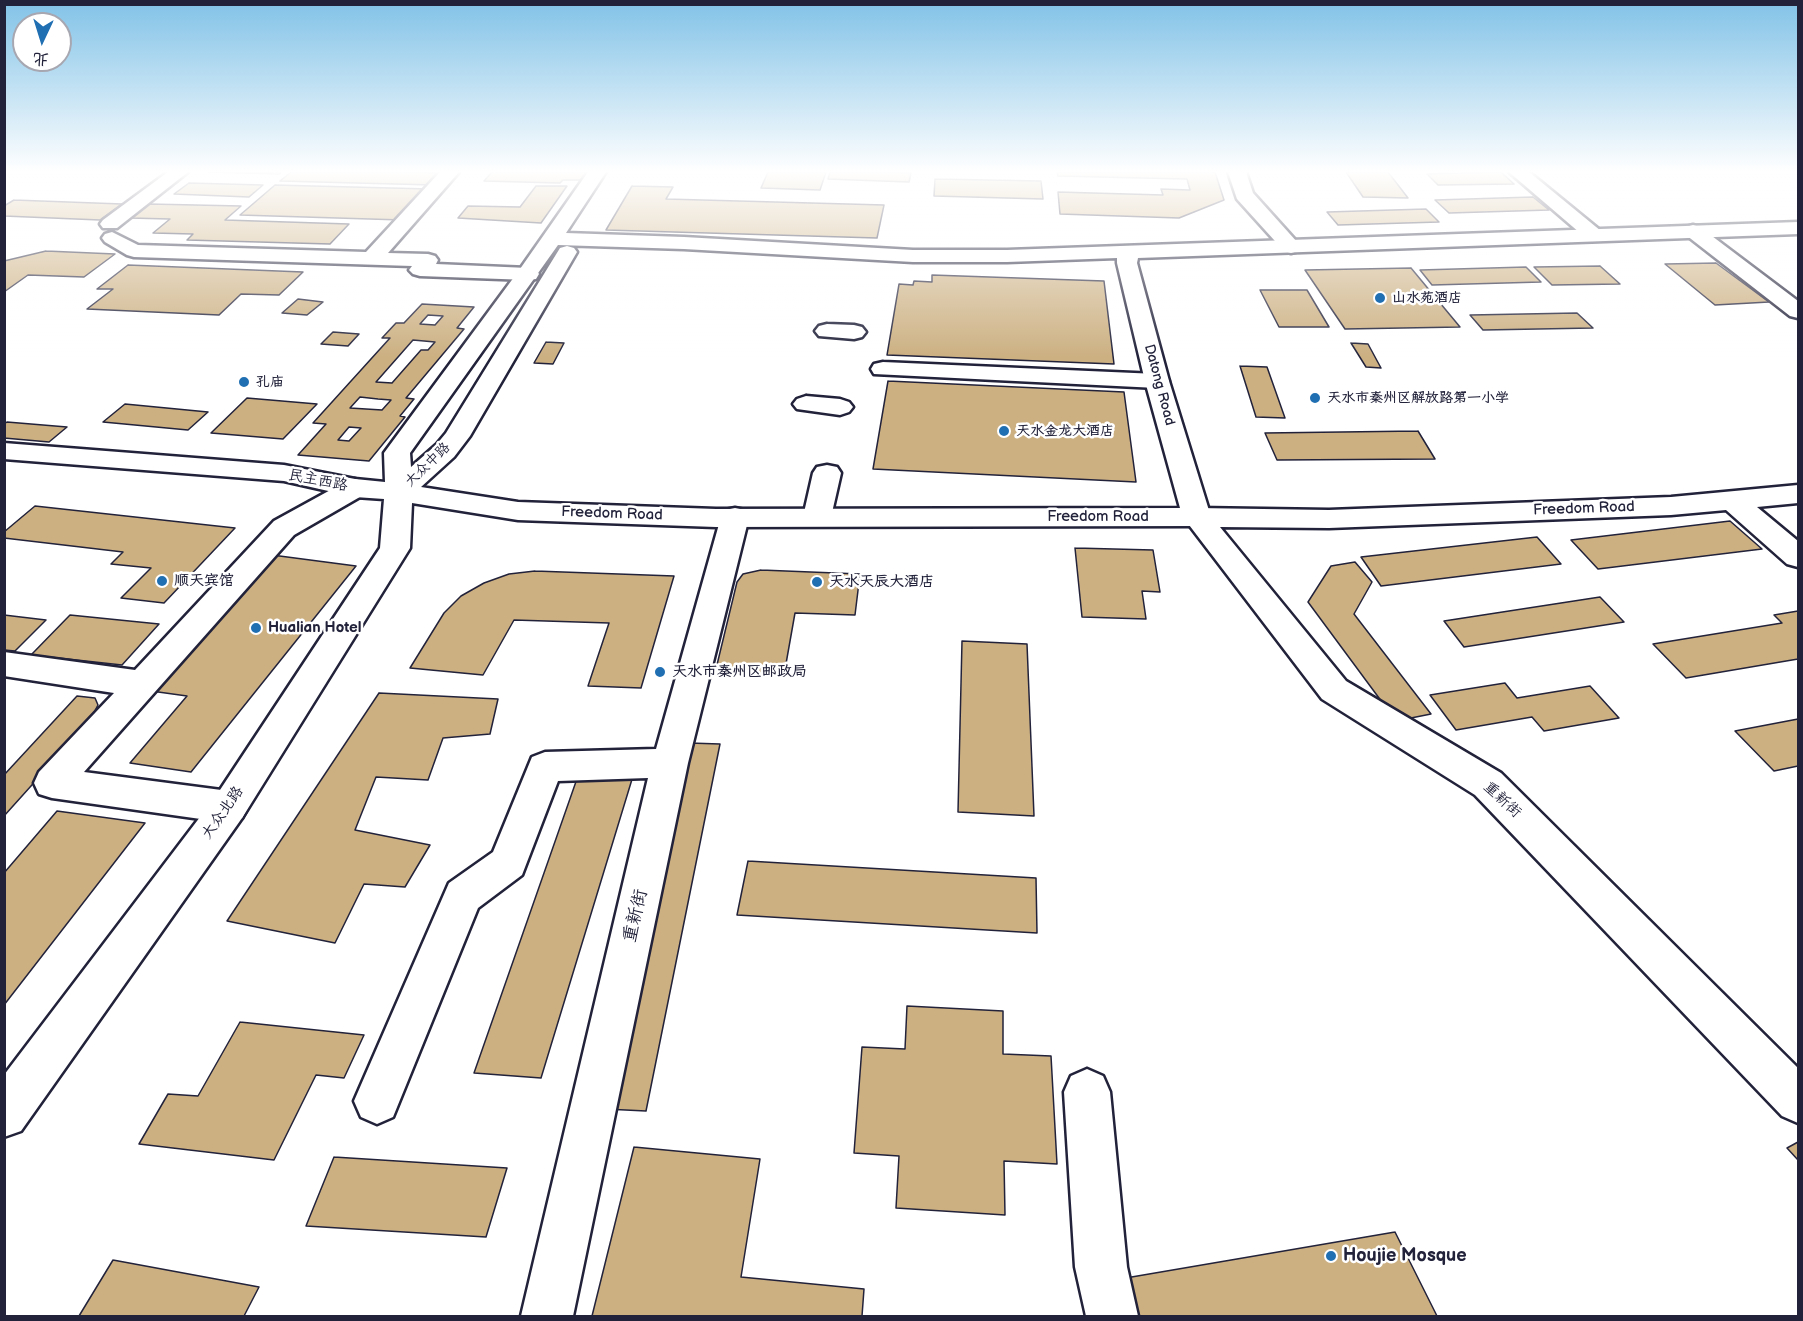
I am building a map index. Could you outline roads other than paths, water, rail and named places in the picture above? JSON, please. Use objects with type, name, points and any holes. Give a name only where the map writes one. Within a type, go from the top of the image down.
[{"type":"main road","points":[[114,234],[134,250],[428,260],[420,270],[528,274]]},
{"type":"main road","points":[[372,258],[394,234]]},
{"type":"main road","name":"大众中路","points":[[399,492],[398,453],[528,274],[554,234]]},
{"type":"main road","name":"大众中路","points":[[399,492],[457,436],[578,234]]},
{"type":"main road","points":[[1279,234],[1291,247]]},
{"type":"main road","points":[[550,239],[684,243],[913,256],[1291,247],[1627,234]]},
{"type":"main road","points":[[1696,234],[1798,311]]},
{"type":"main road","name":"Datong Road","points":[[1129,252],[1127,263],[1157,381],[1197,517]]},
{"type":"main road","points":[[827,331],[854,332]]},
{"type":"main road","points":[[883,369],[1157,381]]},
{"type":"main road","points":[[806,404],[840,406]]},
{"type":"main road","name":"民主西路","points":[[4,452],[284,473],[355,488]]},
{"type":"main road","name":"民主西路","points":[[4,468],[266,489],[355,488]]},
{"type":"main road","points":[[817,517],[826,473]]},
{"type":"main road","points":[[229,807],[52,783],[284,528],[355,488]]},
{"type":"main road","name":"Freedom Road","points":[[355,488],[399,492],[518,511],[735,517],[1329,519],[1671,506],[1798,494]]},
{"type":"main road","name":"大众北路","points":[[4,1114],[229,807],[395,548],[399,492]]},
{"type":"main road","points":[[1732,500],[1798,557]]},
{"type":"main road","name":"重新街","points":[[547,1317],[670,763],[735,517]]},
{"type":"main road","name":"重新街","points":[[1197,517],[1334,690],[1488,784],[1798,1100]]},
{"type":"main road","points":[[4,664],[142,684]]},
{"type":"main road","points":[[377,1101],[463,896],[508,863],[545,767],[670,763]]},
{"type":"main road","points":[[1087,1092],[1101,1267],[1112,1317]]},
{"type":"place","name":"山水苑酒店","points":[[1380,298]]},
{"type":"place","name":"孔庙","points":[[244,382]]},
{"type":"place","name":"天水市秦州区解放路第一小学","points":[[1315,398]]},
{"type":"place","name":"天水金龙大酒店","points":[[1004,431]]},
{"type":"place","name":"顺天宾馆","points":[[162,581]]},
{"type":"place","name":"天水天辰大酒店","points":[[817,582]]},
{"type":"place","name":"Hualian Hotel","points":[[256,628]]},
{"type":"place","name":"天水市秦州区邮政局","points":[[660,672]]},
{"type":"place","name":"Houjie Mosque","points":[[1331,1256]]}]
